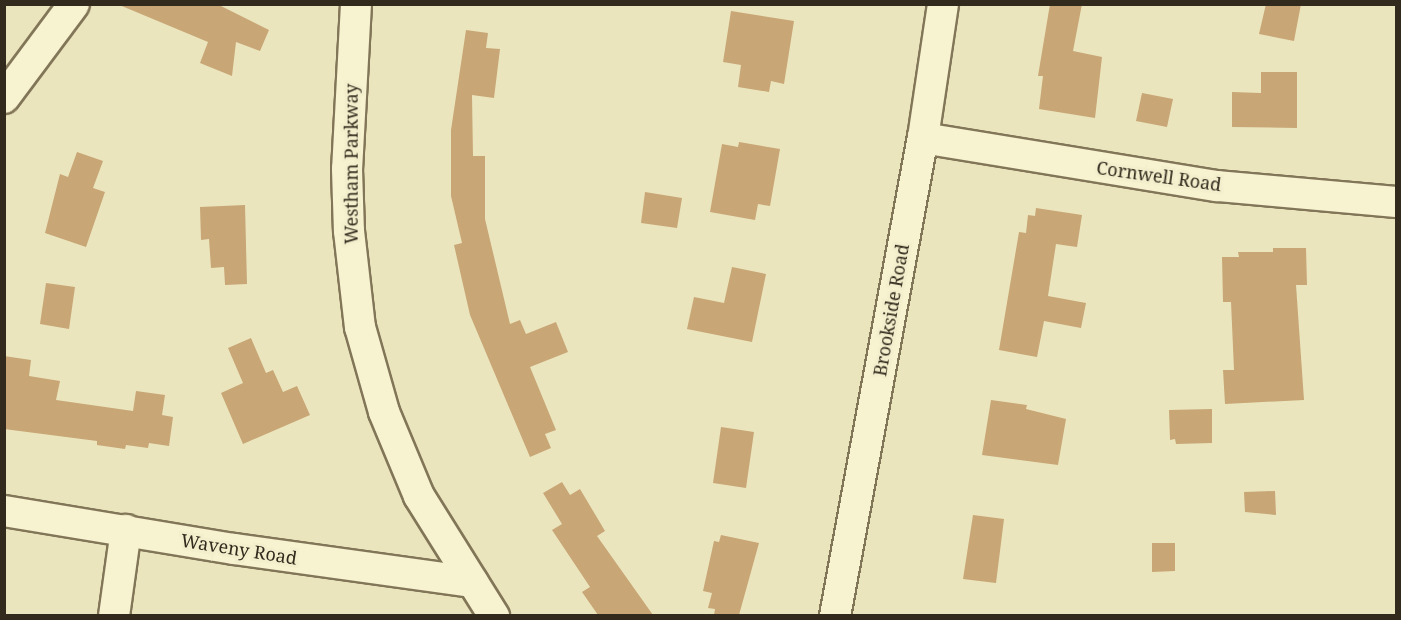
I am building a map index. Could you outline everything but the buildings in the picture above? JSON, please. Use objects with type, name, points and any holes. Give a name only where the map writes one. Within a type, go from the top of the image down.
[{"type":"street","points":[[4,99],[74,4]]},
{"type":"street","name":"Westham Parkway","points":[[356,4],[347,169],[349,231],[360,327],[384,412],[419,496],[494,615]]},
{"type":"street","name":"Brookside Road","points":[[835,615],[923,138],[943,4]]},
{"type":"street","name":"Cornwell Road","points":[[923,138],[1217,186],[1396,202]]},
{"type":"street","name":"Waveny Road","points":[[4,511],[234,549],[473,582]]},
{"type":"street","points":[[114,615],[126,530]]}]
